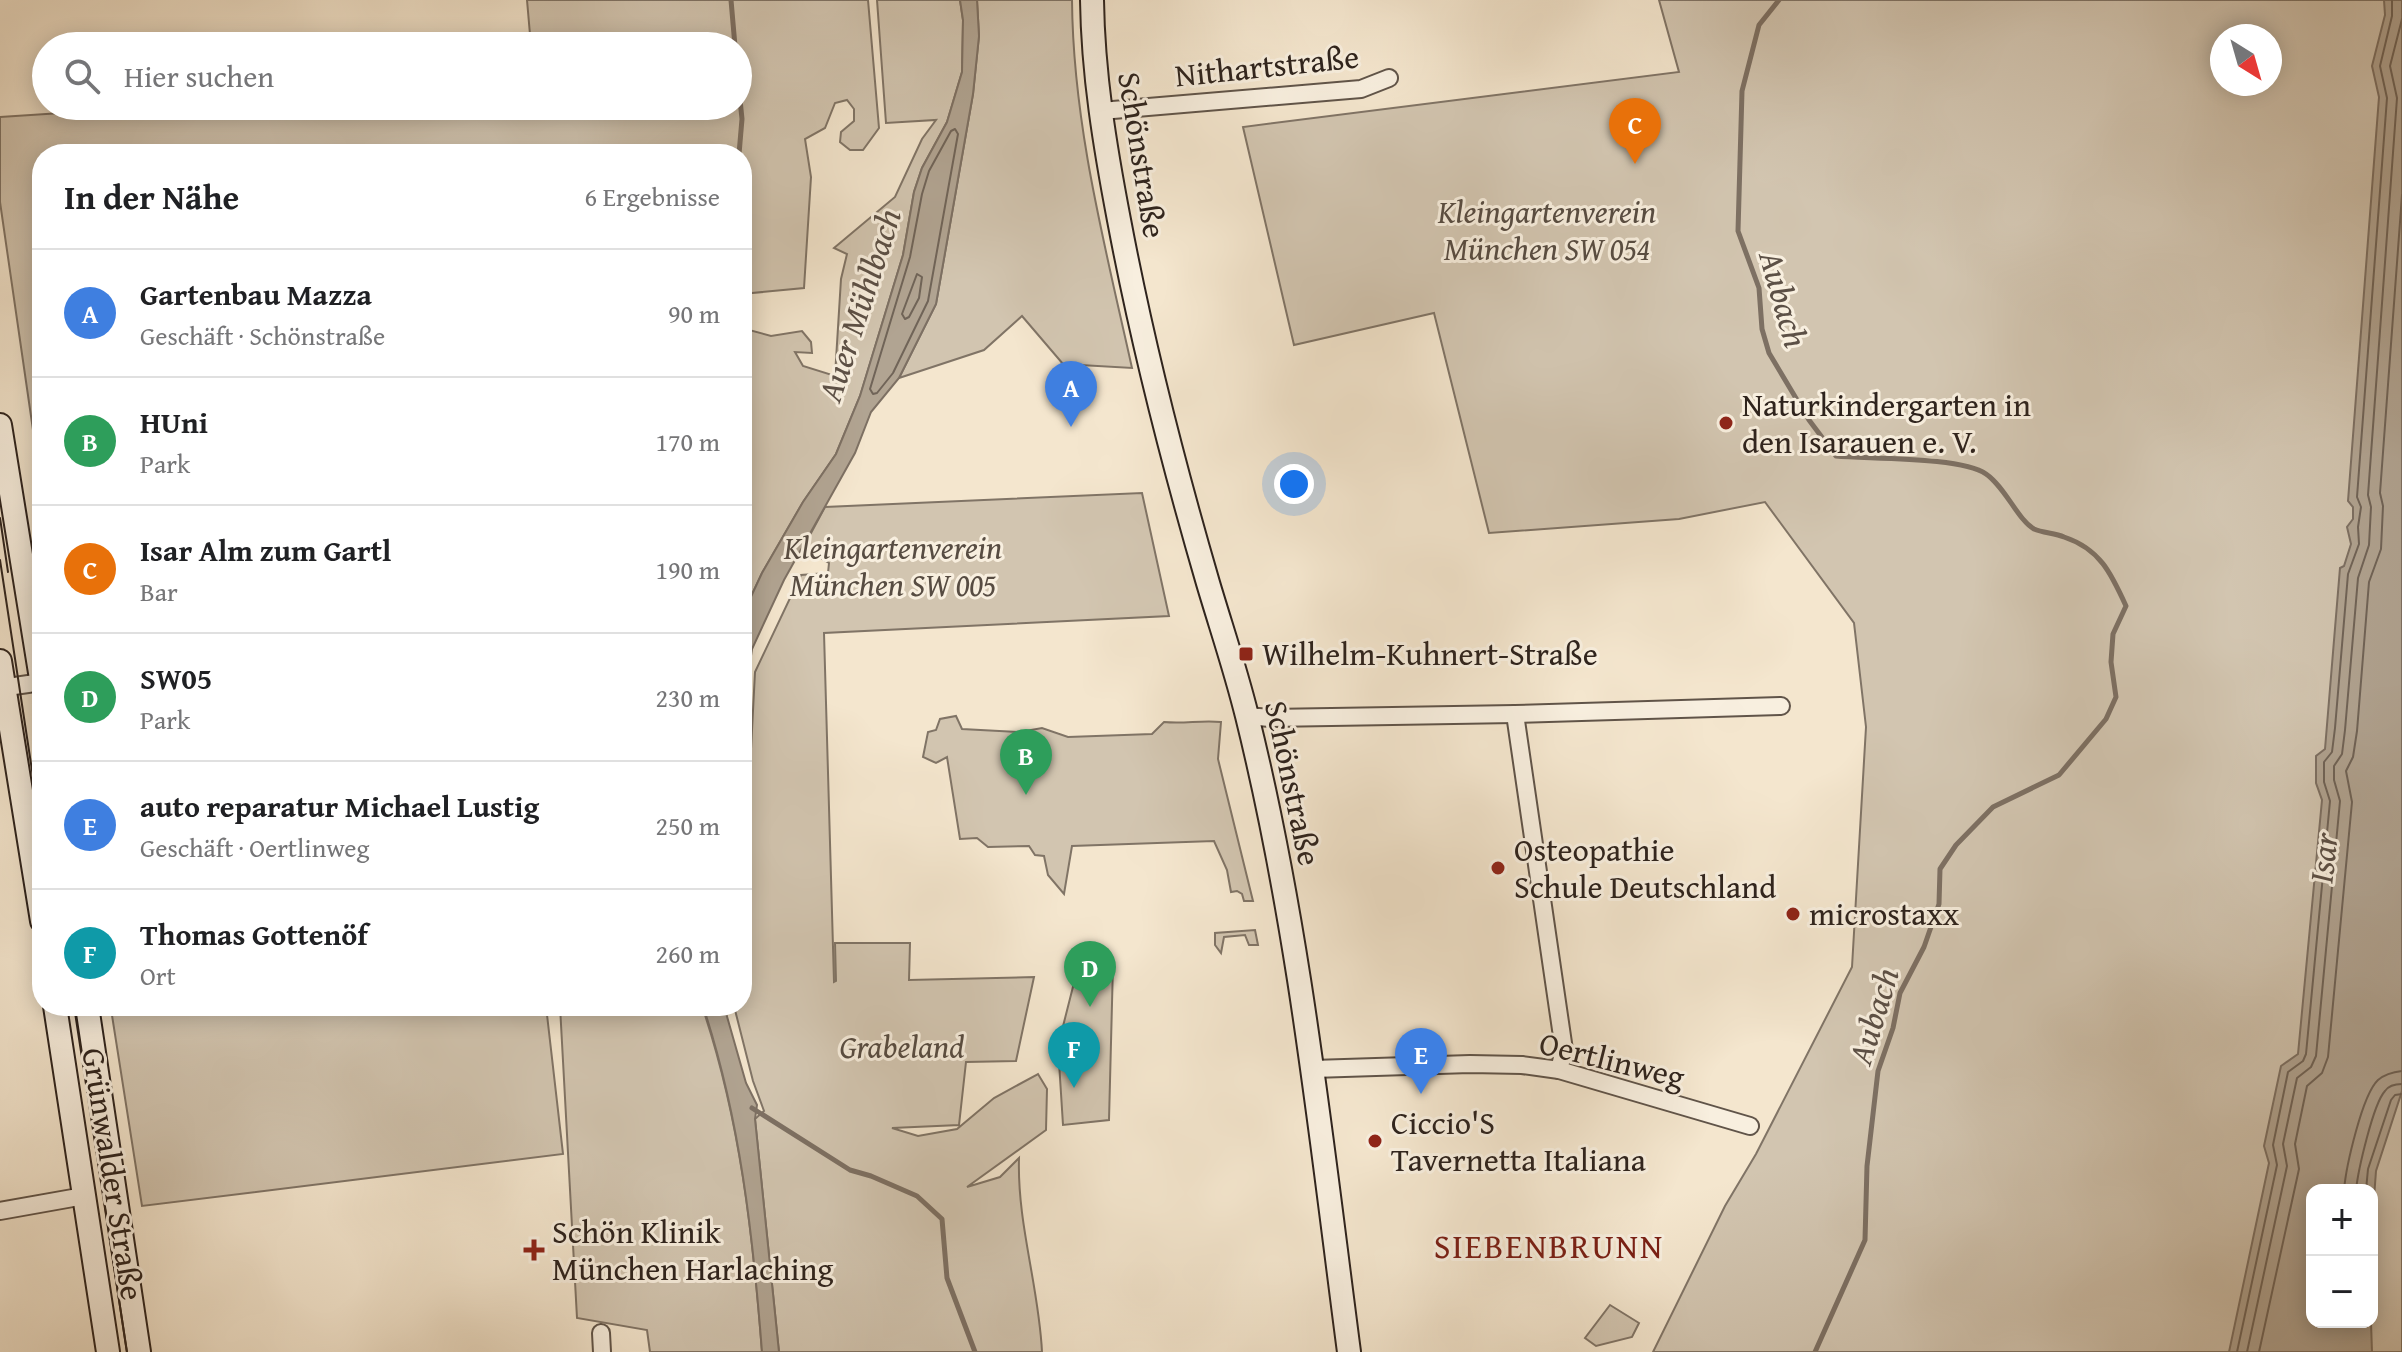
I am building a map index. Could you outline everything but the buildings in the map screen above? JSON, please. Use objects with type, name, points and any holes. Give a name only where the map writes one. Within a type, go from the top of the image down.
[{"type":"street","name":"Schönstraße","points":[[1092,0],[1101,111],[1123,244],[1148,359],[1247,716],[1286,905],[1313,1069],[1349,1352]]},
{"type":"street","name":"Nithartstraße","points":[[1101,111],[1361,89],[1389,78]]},
{"type":"street","points":[[0,425],[32,622]]},
{"type":"street","points":[[0,661],[32,863]]},
{"type":"street","points":[[2,688],[32,684]]},
{"type":"street","points":[[1247,716],[1515,714],[1781,706]]},
{"type":"street","points":[[1515,714],[1564,1050],[1559,1070]]},
{"type":"street","name":"Grünwalder Straße","points":[[57,1016],[108,1352]]},
{"type":"street","name":"Grünwalder Straße","points":[[89,1016],[139,1352]]},
{"type":"street","name":"Oertlinweg","points":[[1313,1069],[1479,1064],[1559,1070],[1750,1126]]},
{"type":"street","points":[[0,1211],[84,1196]]},
{"type":"street","points":[[601,1333],[602,1352]]},
{"type":"green space","points":[[527,0],[868,0],[879,128],[863,150],[850,150],[840,142],[841,132],[854,121],[854,109],[847,100],[835,103],[825,128],[805,139],[811,177],[804,288],[752,293],[752,144],[32,144],[32,423],[0,202],[0,117],[32,115],[32,120],[752,120],[752,32],[530,32]]},
{"type":"green space","points":[[877,0],[960,0],[963,20],[962,72],[947,122],[922,168],[914,192],[903,255],[860,396],[836,454],[803,502],[752,594],[752,331],[771,336],[802,331],[811,342],[812,353],[795,352],[803,366],[835,376],[841,279],[847,254],[834,248],[895,197],[922,139],[936,120],[886,123]]},
{"type":"green space","points":[[977,0],[1072,0],[1084,139],[1132,368],[1063,364],[1022,316],[984,350],[899,378],[936,304],[973,94],[979,36]]},
{"type":"green space","name":"Kleingartenverein München SW 054","points":[[1659,0],[2402,0],[2402,1352],[1653,1352],[1725,1206],[1756,1154],[1852,967],[1866,727],[1854,623],[1765,502],[1679,519],[1489,533],[1434,313],[1294,345],[1243,127],[1679,72]]},
{"type":"green space","points":[[1142,493],[1169,616],[824,633],[834,982],[835,943],[910,943],[909,980],[1034,977],[1016,1061],[966,1062],[959,1125],[892,1128],[918,1136],[957,1129],[994,1098],[1038,1074],[1047,1089],[1046,1130],[967,1187],[1000,1177],[1019,1158],[1021,1207],[1042,1352],[779,1352],[755,1119],[764,1111],[737,1016],[752,1016],[752,730],[755,672],[801,575],[828,573],[829,563],[803,548],[825,507]]},
{"type":"green space","points":[[956,716],[962,729],[1020,732],[1042,728],[1068,737],[1152,734],[1164,722],[1221,722],[1218,759],[1253,901],[1244,901],[1242,894],[1231,892],[1227,870],[1214,841],[1072,846],[1064,894],[1048,875],[1044,856],[1035,855],[1029,846],[988,847],[977,838],[960,839],[947,757],[936,763],[923,757],[928,732],[936,730],[940,719]]},
{"type":"green space","points":[[1255,930],[1258,945],[1249,945],[1245,935],[1224,937],[1221,953],[1215,945],[1215,933]]},
{"type":"green space","points":[[1113,965],[1109,1120],[1063,1125],[1058,1046],[1078,967]]},
{"type":"green space","points":[[112,1016],[547,1016],[563,1154],[142,1206]]},
{"type":"green space","points":[[561,1016],[705,1016],[726,1091],[743,1177],[762,1352],[650,1352],[647,1330],[577,1318]]},
{"type":"green space","points":[[1610,1305],[1639,1323],[1632,1337],[1596,1346],[1585,1338]]},
{"type":"water","points":[[960,0],[977,0],[979,36],[973,94],[936,304],[899,378],[871,412],[855,453],[784,580],[752,649],[752,594],[803,502],[836,454],[860,396],[903,255],[914,192],[922,168],[947,122],[962,72],[963,20]]},
{"type":"water","name":"Isar","points":[[2384,0],[2402,0],[2402,1091],[2376,1171],[2375,1184],[2306,1184],[2306,1328],[2371,1328],[2372,1352],[2229,1352],[2269,1163],[2264,1146],[2281,1066],[2298,1054],[2322,800],[2316,783],[2316,756],[2325,749],[2340,568],[2344,566],[2351,544],[2347,527],[2353,519],[2353,507],[2348,501],[2379,97],[2372,66],[2385,15]]},
{"type":"water","points":[[706,1016],[727,1016],[746,1083],[757,1105],[755,1119],[779,1352],[762,1352],[743,1177],[716,1048]]},
{"type":"waterway","points":[[731,0],[734,32]]},
{"type":"waterway","name":"Aubach","points":[[1779,0],[1759,25],[1742,91],[1738,231],[1759,288],[1762,329],[1769,353],[1809,420],[1836,456],[1957,464],[1986,474],[2028,525],[2076,542],[2095,555],[2109,573],[2126,606],[2113,634],[2111,662],[2116,697],[2106,719],[2059,775],[1993,807],[1956,845],[1940,869],[1939,904],[1924,947],[1900,993],[1893,1028],[1878,1071],[1867,1166],[1865,1240],[1815,1352]]},
{"type":"waterway","points":[[740,144],[742,120]]},
{"type":"waterway","points":[[752,1108],[850,1170],[917,1196],[942,1219],[947,1278],[975,1352]]},
{"type":"tram line","points":[[0,518],[8,572]]},
{"type":"tram line","points":[[0,560],[32,770]]},
{"type":"tram line","points":[[76,1016],[127,1352]]},
{"type":"place","name":"Isar Alm zum Gartl","points":[[1635,164]]},
{"type":"place","name":"Naturkindergarten in den Isarauen e. V.","points":[[1726,423]]},
{"type":"place","name":"Gartenbau Mazza","points":[[1071,427]]},
{"type":"place","name":"Wilhelm-Kuhnert-Straße","points":[[1246,654]]},
{"type":"place","name":"HUni","points":[[1026,795]]},
{"type":"place","name":"Osteopathie Schule Deutschland","points":[[1498,868]]},
{"type":"place","name":"microstaxx","points":[[1793,914]]},
{"type":"place","name":"SW05","points":[[1090,1007]]},
{"type":"place","name":"Thomas Gottenöf","points":[[1074,1088]]},
{"type":"place","name":"auto reparatur Michael Lustig","points":[[1421,1094]]},
{"type":"place","name":"Ciccio'S Tavernetta Italiana","points":[[1375,1141]]},
{"type":"place","name":"Schön Klinik München Harlaching","points":[[534,1250]]},
{"type":"district","name":"SIEBENBRUNN","points":[[1549,1246]]},
{"type":"water label","name":"Auer Mühlbach","points":[[859,305]]},
{"type":"park label","name":"Kleingartenverein München SW 005","points":[[893,566]]},
{"type":"park label","name":"Grabeland","points":[[902,1047]]}]
